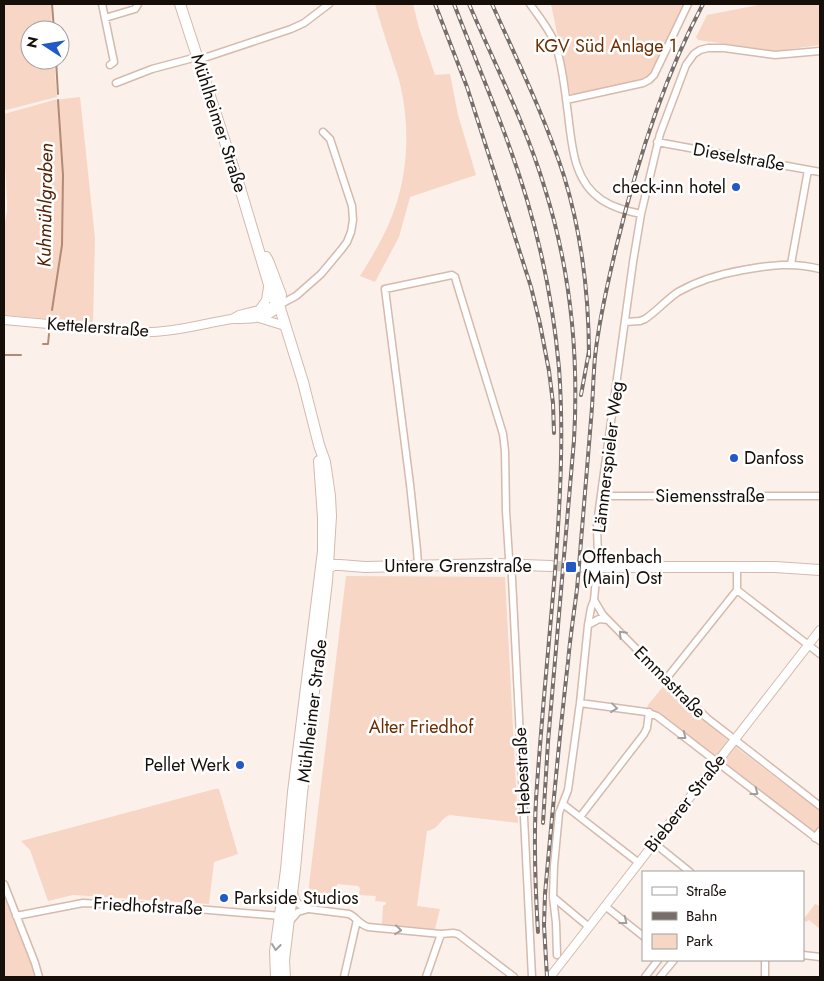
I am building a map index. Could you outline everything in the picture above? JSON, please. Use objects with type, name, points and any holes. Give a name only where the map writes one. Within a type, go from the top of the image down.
[{"type":"main road","name":"Mühlheimer Straße","points":[[180,4],[273,298],[278,305],[312,412],[319,445],[325,462],[330,496],[330,546],[324,568],[293,792],[284,920],[285,977]]},
{"type":"main road","name":"Mühlheimer Straße","points":[[257,243],[270,264],[281,295],[278,305]]},
{"type":"main road","name":"Mühlheimer Straße","points":[[276,977],[275,952],[293,885],[324,568],[324,518],[319,467],[319,445]]},
{"type":"main road","points":[[330,546],[337,556],[353,565]]},
{"type":"main road","name":"Untere Grenzstraße","points":[[324,568],[336,571],[365,567],[418,565],[499,564],[551,566]]},
{"type":"main road","name":"Untere Grenzstraße","points":[[324,568],[334,565],[365,567]]},
{"type":"main road","points":[[583,567],[775,567],[820,565]]},
{"type":"main road","points":[[775,567],[820,570]]},
{"type":"street","points":[[102,4],[114,62],[110,65]]},
{"type":"street","points":[[105,18],[135,9],[138,4]]},
{"type":"street","points":[[116,83],[152,69],[197,58],[291,29],[304,23],[329,4]]},
{"type":"street","points":[[530,4],[551,34],[556,46],[578,172],[594,195],[608,204],[641,214]]},
{"type":"street","points":[[566,100],[649,80],[657,70],[688,4]]},
{"type":"street","name":"Lämmerspieler Weg","points":[[560,959],[553,897],[559,814],[568,790],[588,625],[594,600],[598,556],[597,526],[633,262],[641,214],[657,142],[686,65],[692,56],[704,49],[715,48],[774,55],[820,51]]},
{"type":"street","points":[[278,305],[296,296],[321,274],[344,246],[353,226],[350,198],[330,139],[323,132]]},
{"type":"street","name":"Dieselstraße","points":[[657,142],[820,172]]},
{"type":"street","points":[[791,264],[808,170]]},
{"type":"street","points":[[625,322],[645,320],[675,294],[695,283],[721,274],[759,267],[791,264],[820,269]]},
{"type":"street","name":"Hebestraße","points":[[418,565],[385,288],[452,274],[458,284],[503,434],[505,451],[506,511],[511,565],[532,977]]},
{"type":"street","points":[[269,283],[266,300],[258,314],[286,330]]},
{"type":"street","name":"Kettelerstraße","points":[[4,320],[150,333],[232,319],[239,315],[258,314],[278,305]]},
{"type":"street","name":"Siemensstraße","points":[[601,496],[820,496]]},
{"type":"street","points":[[666,679],[736,590],[737,567]]},
{"type":"street","points":[[736,590],[820,654]]},
{"type":"street","name":"Emmastraße","points":[[594,600],[609,621],[701,713],[820,806]]},
{"type":"street","points":[[588,625],[600,619],[609,621]]},
{"type":"street","name":"Bieberer Straße","points":[[550,977],[560,959],[590,927],[820,630]]},
{"type":"street","points":[[580,703],[649,712],[657,716],[818,839],[820,832]]},
{"type":"street","points":[[580,818],[644,734],[649,712]]},
{"type":"street","points":[[563,804],[639,863]]},
{"type":"street","points":[[654,844],[689,871]]},
{"type":"street","points":[[4,884],[36,963],[39,977]]},
{"type":"street","points":[[293,885],[294,897],[299,905],[309,909],[349,914],[362,925],[368,927],[458,934],[514,977]]},
{"type":"street","points":[[553,897],[590,927]]},
{"type":"street","name":"Friedhofstraße","points":[[16,916],[83,902],[207,909],[284,920]]},
{"type":"street","points":[[605,906],[642,935]]},
{"type":"street","points":[[284,920],[298,912],[309,909]]},
{"type":"street","points":[[344,977],[357,920]]},
{"type":"street","points":[[426,977],[441,934]]},
{"type":"street","points":[[804,955],[820,957]]},
{"type":"street","points":[[556,977],[560,959]]},
{"type":"street","points":[[644,977],[657,961]]},
{"type":"street","points":[[660,977],[673,961]]},
{"type":"street","points":[[765,961],[765,977]]},
{"type":"green space","points":[[4,4],[51,4],[52,20],[20,20],[20,70],[55,70],[57,97],[4,109]]},
{"type":"green space","points":[[375,4],[413,4],[435,75],[450,74],[458,115],[476,175],[410,197],[399,237],[375,282],[360,276],[382,239],[397,201],[406,152],[406,120],[400,84]]},
{"type":"green space","name":"KGV Süd Anlage 1","points":[[551,4],[685,4],[648,78],[572,95]]},
{"type":"green space","points":[[763,4],[820,4],[820,45],[776,51],[698,40],[696,37],[707,15]]},
{"type":"green space","points":[[80,97],[95,238],[93,323],[4,315],[4,227],[7,202],[4,114],[54,100]]},
{"type":"green space","name":"Alter Friedhof","points":[[346,576],[505,577],[518,823],[450,815],[435,828],[427,831],[417,906],[440,909],[435,929],[382,924],[383,906],[386,902],[375,901],[376,896],[359,895],[360,888],[358,886],[337,884],[336,893],[333,892],[333,896],[308,894]]},
{"type":"green space","points":[[666,683],[708,724],[820,811],[820,837],[659,714],[647,708]]},
{"type":"green space","points":[[219,789],[238,854],[214,862],[209,904],[73,895],[48,901],[30,850],[21,841]]},
{"type":"green space","points":[[4,897],[31,962],[34,977],[4,977]]},
{"type":"green space","points":[[815,904],[820,906],[820,929],[809,920],[806,922],[804,919]]},
{"type":"waterway","name":"Kuhmühlgraben","points":[[52,4],[53,20]]},
{"type":"waterway","name":"Kuhmühlgraben","points":[[57,70],[58,94]]},
{"type":"waterway","name":"Kuhmühlgraben","points":[[52,310],[62,245],[63,175],[58,100]]},
{"type":"waterway","name":"Kuhmühlgraben","points":[[43,344],[48,344],[49,334]]},
{"type":"waterway","name":"Kuhmühlgraben","points":[[4,355],[21,355]]},
{"type":"tunnel","points":[[551,566],[583,567]]},
{"type":"railway","points":[[435,4],[467,87],[531,287],[549,371],[554,433]]},
{"type":"railway","points":[[454,4],[502,126],[527,200],[547,283],[559,368],[561,470],[555,572],[535,822],[538,932]]},
{"type":"railway","points":[[469,4],[529,142],[545,189],[554,220],[567,282],[574,345],[574,440],[548,742],[543,823]]},
{"type":"railway","points":[[492,4],[530,89],[564,176],[580,243],[588,311],[589,357]]},
{"type":"railway","points":[[547,977],[544,925],[545,894],[577,589],[592,412],[594,365],[599,329],[617,244],[642,152],[663,91],[703,4]]},
{"type":"railway","points":[[581,395],[589,351]]},
{"type":"place","name":"check-inn hotel","points":[[736,187]]},
{"type":"place","name":"Danfoss","points":[[734,458]]},
{"type":"place","name":"Offenbach (Main) Ost","points":[[571,567]]},
{"type":"place","name":"Pellet Werk","points":[[240,765]]},
{"type":"place","name":"Parkside Studios","points":[[224,898]]}]
